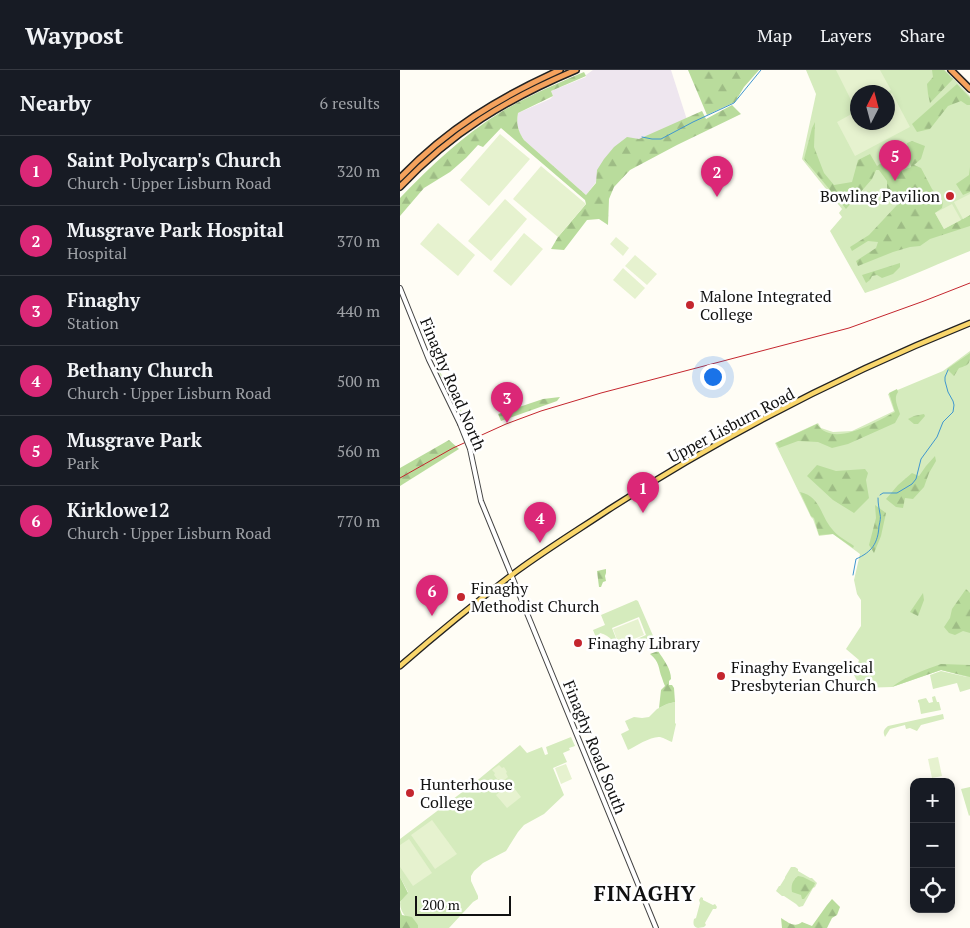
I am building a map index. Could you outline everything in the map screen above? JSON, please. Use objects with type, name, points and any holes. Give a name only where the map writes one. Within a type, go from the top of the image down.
[{"type":"highway","points":[[400,178],[435,145],[481,112],[514,92],[560,70]]},
{"type":"highway","points":[[400,187],[446,144],[483,117],[532,90],[576,70]]},
{"type":"highway","points":[[951,70],[969,88]]},
{"type":"main road","name":"Upper Lisburn Road","points":[[400,666],[459,616],[512,575],[560,540],[626,498],[716,445],[771,416],[860,371],[970,323]]},
{"type":"street","name":"Finaghy Road North","points":[[400,288],[429,360],[470,449],[480,496],[512,575]]},
{"type":"street","name":"Finaghy Road South","points":[[512,575],[656,928]]},
{"type":"shaded area","points":[[593,70],[671,70],[688,123],[600,177],[586,195],[524,140],[519,132],[517,121],[518,113],[550,99],[553,96],[551,91],[586,77]]},
{"type":"green space","points":[[688,70],[759,70],[744,87],[735,102],[707,115]]},
{"type":"green space","points":[[806,70],[945,70],[970,96],[970,251],[865,293],[830,231],[842,217],[839,213],[842,209],[802,159],[816,94]]},
{"type":"green space","points":[[836,70],[880,70],[888,85],[850,85],[850,98]]},
{"type":"green space","points":[[932,70],[944,70],[953,79],[930,103],[927,84],[933,77]]},
{"type":"green space","points":[[584,72],[586,76],[551,91],[553,96],[518,113],[517,124],[524,140],[586,195],[596,183],[597,170],[604,159],[614,147],[627,137],[639,139],[702,111],[706,119],[732,105],[741,114],[630,170],[614,187],[609,199],[608,225],[599,219],[587,220],[564,250],[551,249],[558,237],[586,204],[585,200],[501,128],[483,147],[478,145],[450,172],[424,188],[400,216],[400,198],[461,141],[501,112]]},
{"type":"green space","points":[[957,84],[970,98],[970,105],[961,101],[948,106],[930,129],[917,132],[912,124]]},
{"type":"green space","points":[[895,99],[910,127],[855,156],[837,122],[850,115],[850,130],[895,130]]},
{"type":"green space","points":[[815,122],[814,147],[824,173],[834,185],[852,182],[858,160],[870,154],[877,166],[884,161],[892,162],[901,171],[911,167],[907,143],[912,141],[925,146],[921,159],[914,165],[921,168],[932,189],[943,202],[942,208],[935,213],[944,229],[970,215],[970,226],[930,239],[920,246],[893,252],[858,266],[856,261],[876,248],[878,242],[868,241],[852,251],[850,247],[869,235],[897,205],[887,197],[887,181],[879,170],[876,170],[872,179],[846,209],[804,159]]},
{"type":"green space","points":[[500,134],[530,159],[489,206],[460,180]]},
{"type":"green space","points":[[541,166],[586,204],[558,237],[513,199]]},
{"type":"green space","points":[[970,167],[970,192],[963,195],[956,184],[969,175]]},
{"type":"green space","points":[[970,194],[970,215],[963,219],[954,202]]},
{"type":"green space","points":[[505,199],[527,219],[491,261],[468,241]]},
{"type":"green space","points":[[952,204],[961,220],[944,229],[935,213]]},
{"type":"green space","points":[[438,223],[475,255],[458,276],[420,244]]},
{"type":"green space","points":[[524,233],[543,249],[511,286],[493,271]]},
{"type":"green space","points":[[616,237],[629,248],[623,256],[610,244]]},
{"type":"green space","points":[[635,255],[657,274],[647,285],[625,266]]},
{"type":"green space","points":[[900,263],[900,267],[893,274],[882,278],[877,275],[872,276],[866,283],[862,275]]},
{"type":"green space","points":[[623,268],[645,288],[635,299],[613,280]]},
{"type":"green space","points":[[970,351],[970,689],[960,692],[957,683],[933,689],[930,675],[941,671],[967,677],[941,670],[892,687],[861,688],[854,675],[859,660],[846,649],[861,626],[861,600],[857,594],[854,580],[860,554],[833,534],[819,536],[813,519],[775,443],[818,423],[821,428],[833,432],[852,431],[894,411],[888,394],[943,371]]},
{"type":"green space","points":[[970,353],[969,363],[959,368],[954,376],[947,369]]},
{"type":"green space","points":[[436,366],[465,417],[461,420]]},
{"type":"green space","points":[[897,389],[896,400],[900,414],[895,423],[848,444],[832,448],[818,442],[798,441],[779,448],[776,443],[817,424],[824,431],[833,434],[844,434],[867,426],[895,412],[889,393]]},
{"type":"green space","points":[[560,397],[557,401],[501,421],[498,414],[543,399]]},
{"type":"green space","points":[[924,414],[925,416],[918,424],[914,424],[908,419],[914,416]]},
{"type":"green space","points":[[449,440],[459,449],[400,486],[400,468]]},
{"type":"green space","points":[[935,456],[936,461],[924,487],[913,499],[905,498],[903,508],[896,507],[886,499],[912,473],[919,476]]},
{"type":"green space","points":[[817,465],[836,471],[865,469],[868,473],[866,480],[869,498],[854,513],[833,500],[807,476]]},
{"type":"green space","points":[[800,492],[807,494],[816,502],[832,529],[854,546],[853,548],[833,534],[819,535],[814,518],[811,516]]},
{"type":"green space","points":[[875,505],[886,513],[881,536],[874,553],[869,545],[876,518]]},
{"type":"green space","points":[[606,569],[606,581],[599,587],[597,571]]},
{"type":"green space","points":[[966,589],[970,593],[970,633],[963,631],[955,635],[949,633],[944,627],[950,618],[952,609]]},
{"type":"green space","points":[[923,593],[924,600],[918,616],[910,612]]},
{"type":"green space","points":[[636,600],[654,638],[654,642],[650,644],[649,641],[639,645],[637,639],[646,635],[639,617],[612,628],[619,646],[628,643],[630,649],[620,653],[612,640],[600,633],[597,640],[593,630],[605,625],[601,615]]},
{"type":"green space","points":[[638,619],[644,635],[619,645],[613,629]]},
{"type":"green space","points":[[658,651],[670,672],[671,679],[669,685],[672,685],[674,688],[675,702],[659,708],[661,690],[665,686],[657,662],[650,654]]},
{"type":"green space","points":[[941,664],[970,665],[970,677],[941,670],[892,687],[909,676]]},
{"type":"green space","points":[[935,696],[941,710],[921,714],[918,700],[926,698],[929,703],[933,702],[932,697]]},
{"type":"green space","points":[[675,702],[676,724],[672,742],[662,737],[656,737],[628,750],[621,734],[629,730],[625,721],[634,717],[649,717],[657,709]]},
{"type":"green space","points":[[943,714],[944,719],[921,725],[917,731],[910,728],[906,729],[905,725],[890,729],[885,737],[884,731],[888,726]]},
{"type":"green space","points":[[571,737],[575,746],[563,753],[567,762],[553,768],[564,795],[544,814],[524,825],[506,851],[483,863],[474,871],[471,881],[478,899],[449,928],[418,928],[418,925],[404,914],[400,907],[400,903],[408,892],[400,877],[400,839],[473,784],[520,745],[527,753],[542,747],[545,755],[548,754],[546,747]]},
{"type":"green space","points":[[938,757],[942,776],[932,778],[928,759]]},
{"type":"green space","points":[[566,764],[572,779],[561,784],[555,768]]},
{"type":"green space","points":[[499,765],[502,768],[504,767],[508,777],[502,782],[498,780],[492,770]]},
{"type":"green space","points":[[510,783],[521,797],[507,808],[496,795]]},
{"type":"green space","points":[[970,787],[970,815],[969,816],[961,789]]},
{"type":"green space","points":[[432,820],[457,854],[435,869],[411,835]]},
{"type":"green space","points":[[409,839],[432,873],[413,886],[400,867],[400,845]]},
{"type":"green space","points":[[791,867],[795,867],[817,883],[803,906],[799,907],[776,891]]},
{"type":"green space","points":[[798,876],[815,883],[804,899],[802,899],[801,895],[792,892],[792,883]]},
{"type":"green space","points":[[400,877],[408,893],[400,902]]},
{"type":"green space","points":[[701,897],[717,907],[713,909],[705,923],[706,925],[698,928],[694,926],[694,919],[696,918]]},
{"type":"green space","points":[[832,899],[840,907],[837,915],[832,918],[827,928],[782,928],[781,918],[792,924],[797,925],[802,922],[812,926]]},
{"type":"green space","points":[[400,909],[402,915],[412,917],[418,928],[400,928]]},
{"type":"waterway","points":[[642,137],[661,139],[734,103],[761,70]]},
{"type":"waterway","points":[[880,495],[883,493],[897,493],[912,484],[916,479],[921,459],[937,437],[943,422],[953,412],[953,401],[945,381],[948,370]]},
{"type":"waterway","points":[[853,575],[856,559],[870,550],[876,542],[880,518],[878,498]]},
{"type":"railway","points":[[400,478],[453,448],[506,424],[541,411],[601,393],[849,328],[970,283]]},
{"type":"place","name":"Musgrave Park","points":[[895,181]]},
{"type":"place","name":"Bowling Pavilion","points":[[950,196]]},
{"type":"place","name":"Musgrave Park Hospital","points":[[717,197]]},
{"type":"place","name":"Malone Integrated College","points":[[690,305]]},
{"type":"place","name":"Finaghy","points":[[507,423]]},
{"type":"place","name":"Saint Polycarp's Church","points":[[643,513]]},
{"type":"place","name":"Bethany Church","points":[[540,543]]},
{"type":"place","name":"Finaghy Methodist Church","points":[[461,597]]},
{"type":"place","name":"Kirklowe12","points":[[432,616]]},
{"type":"place","name":"Finaghy Library","points":[[578,643]]},
{"type":"place","name":"Finaghy Evangelical Presbyterian Church","points":[[721,676]]},
{"type":"place","name":"Hunterhouse College","points":[[410,793]]},
{"type":"district","name":"FINAGHY","points":[[645,894]]}]
